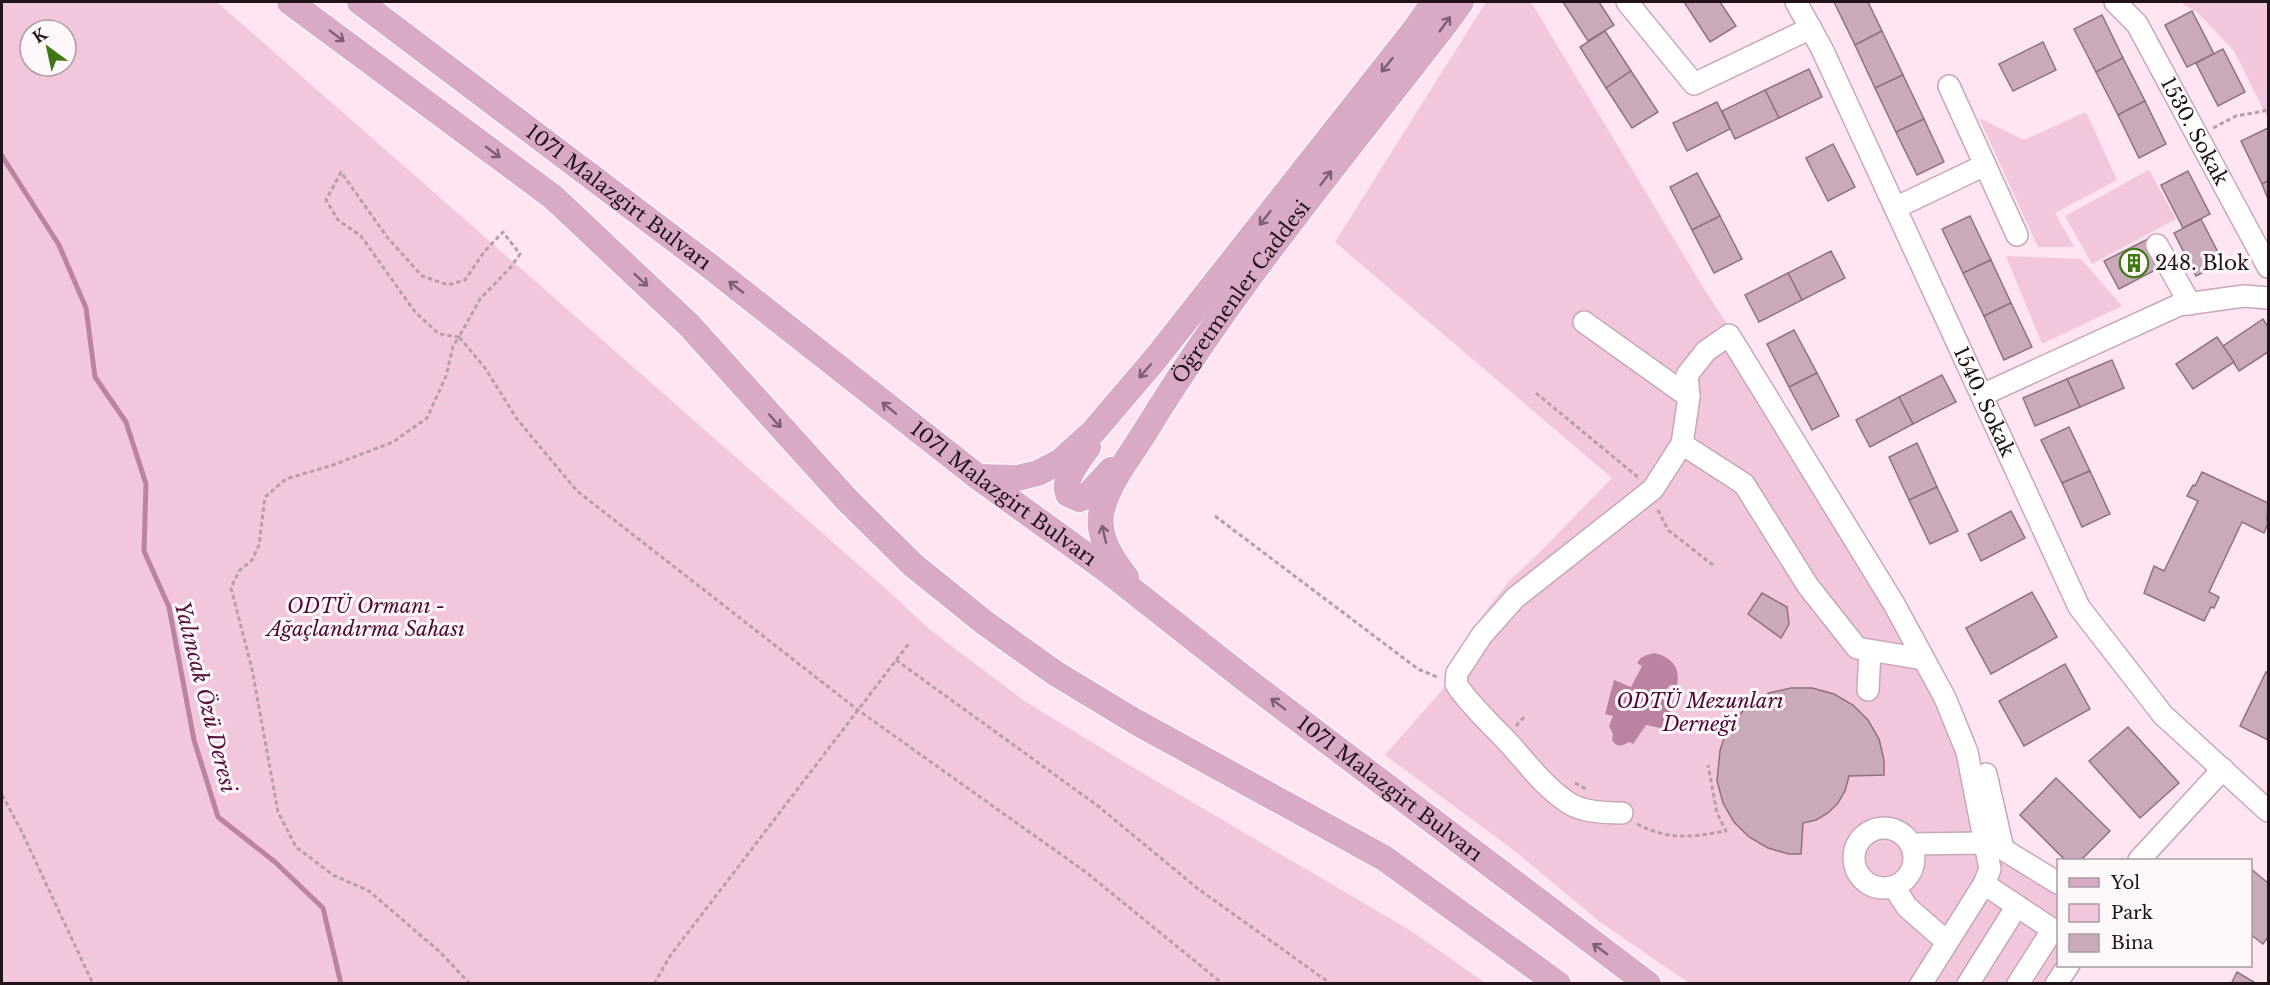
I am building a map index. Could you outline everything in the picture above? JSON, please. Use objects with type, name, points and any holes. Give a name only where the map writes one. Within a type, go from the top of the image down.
[{"type":"main road","name":"1071 Malazgirt Bulvarı","points":[[290,2],[553,197],[689,325],[848,501],[914,565],[985,622],[1055,674],[1136,722],[1384,858],[1558,984]]},
{"type":"main road","name":"1071 Malazgirt Bulvarı","points":[[360,2],[716,272],[978,477],[1146,600],[1282,707],[1648,984]]},
{"type":"main road","name":"Öğretmenler Caddesi","points":[[978,477],[1018,478],[1038,473],[1061,461],[1092,432],[1156,358],[1416,28],[1434,2]]},
{"type":"main road","name":"Öğretmenler Caddesi","points":[[1146,600],[1116,564],[1104,537],[1101,518],[1104,502],[1112,485],[1224,310],[1461,2]]},
{"type":"main road","points":[[1114,406],[1068,478],[1065,488],[1068,494],[1079,499],[1087,496],[1147,428]]},
{"type":"street","points":[[1627,2],[1694,84],[1811,28]]},
{"type":"street","name":"1540. Sokak","points":[[1796,2],[1811,28],[2079,607],[2163,715],[2268,811]]},
{"type":"street","name":"1530. Sokak","points":[[2115,2],[2137,24],[2268,267]]},
{"type":"street","points":[[1949,86],[2017,235]]},
{"type":"street","points":[[1895,208],[1985,165]]},
{"type":"street","points":[[2157,245],[2190,304]]},
{"type":"street","points":[[1982,395],[2179,305],[2244,296],[2268,298]]},
{"type":"street","points":[[1584,322],[1689,397]]},
{"type":"street","points":[[1622,813],[1574,806],[1549,789],[1469,703],[1456,684],[1457,673],[1482,635],[1515,598],[1653,489],[1682,444],[1689,397],[1687,375],[1706,351],[1729,335],[1894,604],[1945,699],[1967,752],[1995,846]]},
{"type":"street","points":[[1682,444],[1744,484],[1808,586],[1857,648],[1923,659]]},
{"type":"street","points":[[1868,690],[1870,651]]},
{"type":"street","points":[[2141,859],[2223,770]]},
{"type":"street","points":[[1922,984],[1984,884],[1990,869],[1995,846],[1986,773]]},
{"type":"street","points":[[1886,827],[1897,830],[1911,844],[1914,860],[1911,871],[1904,881],[1894,887],[1882,889],[1870,886],[1855,868],[1853,856],[1856,845],[1863,835],[1874,829],[1886,827]]},
{"type":"street","points":[[1911,844],[1995,846],[2057,882]]},
{"type":"street","points":[[1984,884],[2056,931],[2018,984]]},
{"type":"street","points":[[1894,887],[1907,907],[1947,942]]},
{"type":"street","points":[[1968,984],[2018,906]]},
{"type":"street","points":[[2056,984],[2067,967]]},
{"type":"path","points":[[2198,136],[2236,116],[2264,111],[2268,108]]},
{"type":"path","points":[[470,984],[440,952],[369,891],[333,875],[296,847],[278,812],[252,669],[231,588],[240,571],[252,560],[259,545],[265,497],[286,479],[333,465],[393,442],[427,418],[446,376],[453,346],[459,337],[480,299],[511,267],[520,254],[504,232],[484,252],[465,280],[447,285],[422,276],[387,237],[341,172],[326,201],[338,220],[361,236],[415,312],[439,334],[459,337],[485,368],[517,418],[577,491],[858,710],[1087,873],[1223,984]]},
{"type":"path","points":[[1536,393],[1653,489]]},
{"type":"path","points":[[1215,516],[1418,669],[1456,684]]},
{"type":"path","points":[[1660,517],[1668,530],[1713,566]]},
{"type":"path","points":[[654,984],[670,956],[910,642]]},
{"type":"path","points":[[896,660],[1098,807],[1197,888],[1331,984]]},
{"type":"path","points":[[1708,765],[1717,813],[1726,831]]},
{"type":"path","points":[[2,795],[20,828],[93,984]]},
{"type":"green space","name":"ODTÜ Ormanı - Ağaçlandırma Sahası","points":[[2,2],[217,2],[929,629],[1026,702],[1413,932],[1485,983],[2,983]]},
{"type":"green space","name":"ODTÜ Mezunları Derneği","points":[[1486,2],[1531,2],[1706,292],[1856,519],[1896,597],[1954,690],[1974,749],[1998,858],[2057,895],[2057,967],[2082,967],[2071,983],[1689,983],[1600,922],[1516,852],[1385,755],[1443,689],[1484,614],[1508,582],[1612,478],[1335,242]]},
{"type":"green space","points":[[2180,2],[2268,2],[2268,119],[2234,51],[2198,13]]},
{"type":"green space","points":[[2086,112],[2117,180],[2055,213],[2074,247],[2038,247],[1979,118],[2024,140]]},
{"type":"green space","points":[[2149,170],[2176,219],[2092,264],[2065,216]]},
{"type":"green space","points":[[2006,256],[2081,259],[2122,306],[2042,344]]},
{"type":"shaded area","points":[[1654,653],[1670,660],[1678,674],[1677,686],[1670,685],[1662,695],[1674,699],[1665,729],[1646,725],[1633,744],[1629,742],[1618,745],[1612,740],[1613,734],[1609,726],[1613,716],[1605,714],[1614,680],[1631,687],[1642,666],[1637,663],[1644,656]]},
{"type":"building","points":[[1563,2],[1599,2],[1614,25],[1588,41]]},
{"type":"building","points":[[1684,2],[1720,2],[1736,26],[1710,42]]},
{"type":"building","points":[[1834,2],[1868,2],[1882,31],[1855,45]]},
{"type":"building","points":[[2192,11],[2214,54],[2187,67],[2165,25]]},
{"type":"building","points":[[2102,15],[2123,58],[2096,72],[2074,29]]},
{"type":"building","points":[[1605,31],[1631,71],[1606,88],[1580,47]]},
{"type":"building","points":[[1882,31],[1903,75],[1875,88],[1855,45]]},
{"type":"building","points":[[2043,42],[2056,70],[2013,91],[1999,64]]},
{"type":"building","points":[[2223,49],[2245,92],[2218,106],[2196,63]]},
{"type":"building","points":[[2123,58],[2145,101],[2118,115],[2096,72]]},
{"type":"building","points":[[1809,69],[1822,97],[1779,118],[1765,90]]},
{"type":"building","points":[[1631,71],[1658,112],[1632,128],[1606,88]]},
{"type":"building","points":[[1903,75],[1924,119],[1896,132],[1875,88]]},
{"type":"building","points":[[1765,90],[1779,118],[1735,139],[1722,111]]},
{"type":"building","points":[[2145,101],[2166,144],[2139,158],[2118,115]]},
{"type":"building","points":[[1717,102],[1730,129],[1687,151],[1673,123]]},
{"type":"building","points":[[1924,119],[1944,162],[1917,175],[1896,132]]},
{"type":"building","points":[[2268,128],[2268,181],[2262,184],[2241,141]]},
{"type":"building","points":[[1833,144],[1855,187],[1828,201],[1806,158]]},
{"type":"building","points":[[2188,171],[2210,214],[2183,228],[2161,185]]},
{"type":"building","points":[[1697,173],[1720,216],[1692,230],[1670,187]]},
{"type":"building","points":[[2268,181],[2268,199],[2262,184]]},
{"type":"building","points":[[1720,216],[1742,259],[1714,273],[1692,230]]},
{"type":"building","points":[[1970,216],[1991,260],[1963,273],[1942,229]]},
{"type":"building","points":[[2201,219],[2223,262],[2196,276],[2174,233]]},
{"type":"building","name":"248. Blok","points":[[2148,239],[2163,266],[2119,289],[2104,261]]},
{"type":"building","points":[[1831,251],[1845,278],[1802,300],[1788,273]]},
{"type":"building","points":[[1991,260],[2011,303],[1984,316],[1963,273]]},
{"type":"building","points":[[1788,273],[1802,300],[1759,322],[1745,295]]},
{"type":"building","points":[[2011,303],[2032,347],[2004,360],[1984,316]]},
{"type":"building","points":[[2263,319],[2268,327],[2268,352],[2239,371],[2223,346]]},
{"type":"building","points":[[1794,330],[1817,373],[1789,387],[1767,344]]},
{"type":"building","points":[[2217,337],[2234,362],[2193,389],[2176,364]]},
{"type":"building","points":[[2112,360],[2124,388],[2080,407],[2067,379]]},
{"type":"building","points":[[1817,373],[1839,416],[1812,430],[1789,387]]},
{"type":"building","points":[[1942,375],[1956,402],[1913,424],[1899,397]]},
{"type":"building","points":[[2067,379],[2080,407],[2035,426],[2023,398]]},
{"type":"building","points":[[1899,397],[1913,424],[1870,447],[1856,420]]},
{"type":"building","points":[[2069,427],[2090,471],[2062,483],[2041,440]]},
{"type":"building","points":[[1917,443],[1937,487],[1909,500],[1889,457]]},
{"type":"building","points":[[2090,471],[2110,514],[2082,527],[2062,483]]},
{"type":"building","points":[[2202,472],[2268,503],[2268,523],[2264,533],[2242,522],[2209,592],[2219,597],[2204,621],[2144,593],[2154,566],[2164,571],[2198,501],[2187,496]]},
{"type":"building","points":[[1937,487],[1958,531],[1930,544],[1909,500]]},
{"type":"building","points":[[2011,511],[2025,538],[1981,561],[1968,534]]},
{"type":"building","points":[[2032,592],[2057,637],[1991,674],[1966,628]]},
{"type":"building","points":[[1762,593],[1787,607],[1789,624],[1781,638],[1748,614]]},
{"type":"building","points":[[2065,664],[2090,709],[2024,746],[1999,701]]},
{"type":"building","points":[[2266,672],[2268,673],[2268,740],[2240,726]]},
{"type":"building","points":[[1791,688],[1812,688],[1834,694],[1853,705],[1868,720],[1879,739],[1884,760],[1884,775],[1849,776],[1845,791],[1838,803],[1816,820],[1803,823],[1801,854],[1789,854],[1768,848],[1749,837],[1734,822],[1723,803],[1717,781],[1720,751],[1724,738],[1735,719],[1750,704],[1769,693]]},
{"type":"building","points":[[2128,727],[2179,783],[2140,818],[2089,761]]},
{"type":"building","points":[[2056,778],[2110,831],[2082,859],[2064,859],[2020,815]]},
{"type":"building","points":[[2252,870],[2268,883],[2268,937],[2263,944],[2252,936]]},
{"type":"building","points":[[2237,972],[2257,984],[2231,984]]},
{"type":"waterway","name":"Yalıncak Özü Deresi","points":[[2,156],[59,245],[86,308],[95,377],[126,422],[146,484],[144,551],[169,607],[194,740],[218,817],[275,862],[323,908],[341,984]]},
{"type":"place","name":"248. Blok","points":[[2134,263]]}]
